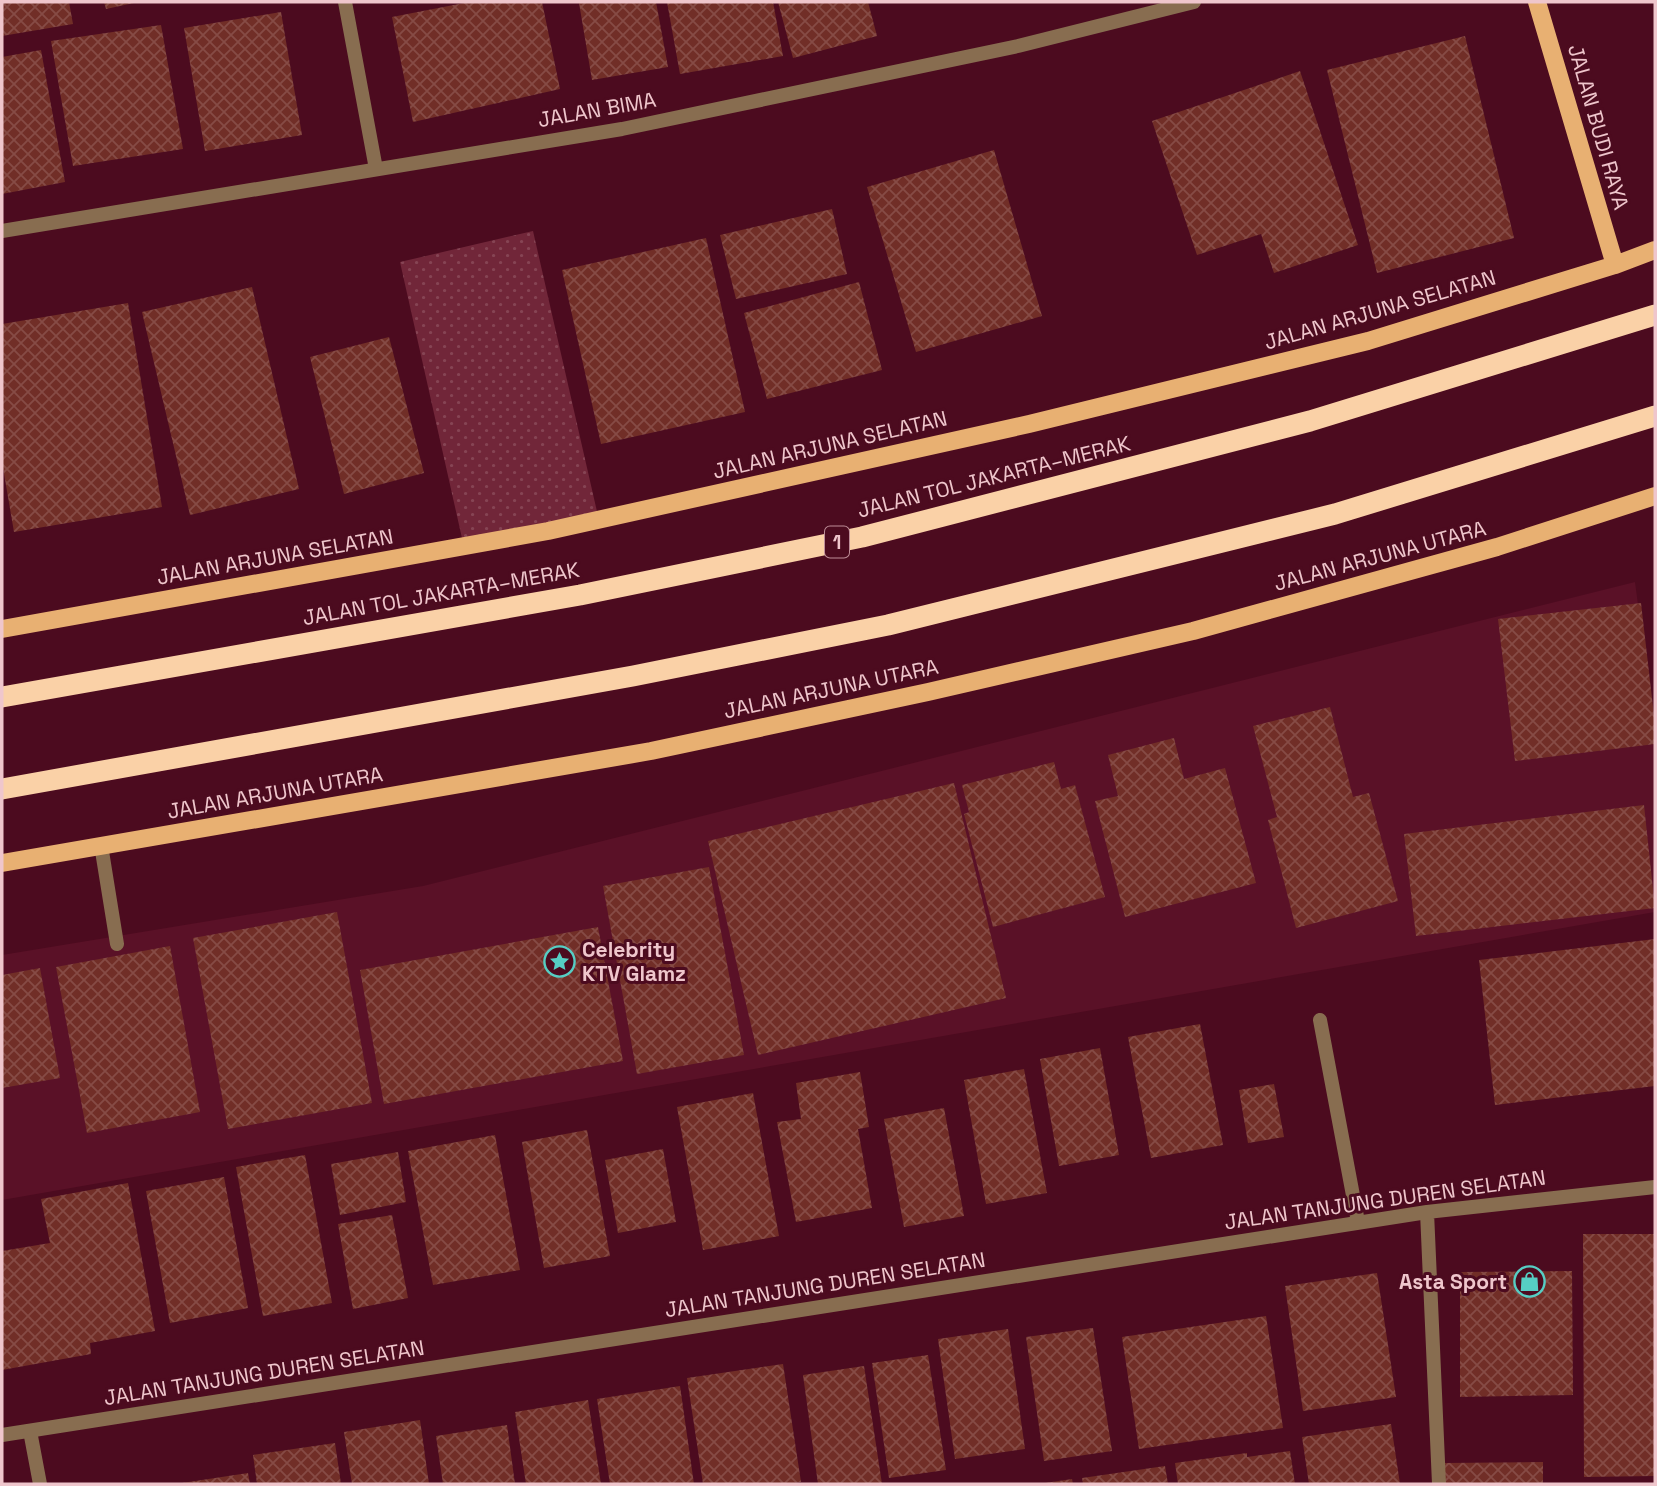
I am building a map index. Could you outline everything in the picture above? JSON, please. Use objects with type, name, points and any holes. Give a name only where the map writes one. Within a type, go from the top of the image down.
[{"type":"highway","name":"JALAN TOL JAKARTA–MERAK","points":[[2,697],[580,595],[862,537],[1310,421],[1655,315]]},
{"type":"highway","points":[[2,789],[633,676],[888,625],[1335,514],[1655,416]]},
{"type":"main road","name":"JALAN BUDI RAYA","points":[[1537,2],[1615,265]]},
{"type":"main road","name":"JALAN ARJUNA SELATAN","points":[[2,629],[548,531],[1029,424],[1368,341],[1615,265],[1655,250]]},
{"type":"main road","name":"JALAN ARJUNA UTARA","points":[[2,863],[651,751],[928,692],[1193,631],[1497,547],[1655,496]]},
{"type":"street","points":[[345,2],[376,169]]},
{"type":"street","name":"JALAN BIMA","points":[[2,231],[622,129],[1018,46],[1194,2]]},
{"type":"street","points":[[101,845],[117,944]]},
{"type":"street","points":[[1320,1020],[1358,1222]]},
{"type":"street","name":"JALAN TANJUNG DUREN SELATAN","points":[[2,1436],[1358,1222],[1655,1187]]},
{"type":"street","points":[[1427,1212],[1439,1484]]},
{"type":"street","points":[[30,1431],[40,1484]]},
{"type":"shaded area","points":[[533,231],[598,516],[464,547],[400,262]]},
{"type":"shaded area","points":[[1635,582],[1655,732],[1655,912],[2,1200],[2,955],[423,886]]},
{"type":"building","points":[[2,2],[69,2],[73,24],[2,36]]},
{"type":"building","points":[[104,2],[134,2],[134,3],[106,9]]},
{"type":"building","points":[[469,2],[542,2],[560,89],[413,122],[392,17]]},
{"type":"building","points":[[656,2],[668,67],[592,80],[579,3]]},
{"type":"building","points":[[667,2],[773,2],[783,56],[680,74]]},
{"type":"building","points":[[778,2],[868,2],[877,36],[793,58]]},
{"type":"building","points":[[281,12],[302,135],[205,151],[184,28]]},
{"type":"building","points":[[161,25],[183,149],[73,166],[51,41]]},
{"type":"building","points":[[1465,36],[1514,238],[1377,273],[1327,70]]},
{"type":"building","points":[[41,50],[65,182],[2,194],[2,57]]},
{"type":"building","points":[[1300,71],[1358,245],[1274,273],[1261,234],[1197,255],[1152,121]]},
{"type":"building","points":[[994,150],[1042,316],[916,352],[867,187]]},
{"type":"building","points":[[832,209],[847,274],[736,299],[720,235]]},
{"type":"building","points":[[706,238],[745,412],[601,444],[562,270]]},
{"type":"building","points":[[859,282],[882,370],[767,399],[744,313]]},
{"type":"building","points":[[252,287],[299,489],[190,515],[142,312]]},
{"type":"building","points":[[128,303],[162,507],[14,532],[2,462],[2,324]]},
{"type":"building","points":[[389,337],[424,473],[344,494],[310,357]]},
{"type":"building","points":[[1641,603],[1655,744],[1515,761],[1498,619]]},
{"type":"building","points":[[1330,707],[1353,797],[1369,793],[1398,901],[1296,928],[1268,820],[1277,817],[1253,726]]},
{"type":"building","points":[[1174,738],[1184,779],[1225,768],[1256,883],[1125,917],[1095,801],[1118,796],[1108,755]]},
{"type":"building","points":[[1054,762],[1061,789],[1075,785],[1105,897],[993,927],[964,814],[969,812],[962,785]]},
{"type":"building","points":[[954,783],[1006,998],[758,1055],[708,841]]},
{"type":"building","points":[[1644,805],[1655,908],[1416,936],[1404,834]]},
{"type":"building","points":[[709,867],[744,1055],[637,1074],[603,886]]},
{"type":"building","points":[[337,912],[372,1103],[228,1129],[193,938]]},
{"type":"building","points":[[598,927],[623,1061],[384,1104],[360,970]]},
{"type":"building","points":[[1655,939],[1655,1086],[1495,1105],[1479,960]]},
{"type":"building","points":[[170,946],[200,1112],[87,1133],[56,967]]},
{"type":"building","points":[[40,968],[60,1078],[2,1088],[2,975]]},
{"type":"building","points":[[1200,1024],[1223,1145],[1151,1158],[1128,1037]]},
{"type":"building","points":[[1100,1048],[1119,1155],[1059,1166],[1040,1059]]},
{"type":"building","points":[[1024,1069],[1047,1193],[986,1204],[964,1080]]},
{"type":"building","points":[[860,1072],[869,1127],[858,1129],[872,1208],[796,1222],[777,1122],[801,1119],[796,1083]]},
{"type":"building","points":[[1274,1084],[1284,1137],[1248,1143],[1239,1090]]},
{"type":"building","points":[[753,1093],[779,1236],[703,1250],[677,1107]]},
{"type":"building","points":[[944,1108],[964,1216],[904,1227],[884,1119]]},
{"type":"building","points":[[587,1130],[610,1256],[544,1268],[522,1142]]},
{"type":"building","points":[[495,1135],[520,1270],[433,1285],[408,1151]]},
{"type":"building","points":[[663,1149],[676,1222],[618,1233],[605,1160]]},
{"type":"building","points":[[398,1152],[406,1202],[340,1215],[331,1164]]},
{"type":"building","points":[[305,1155],[332,1303],[263,1316],[236,1167]]},
{"type":"building","points":[[224,1177],[248,1308],[170,1323],[146,1191]]},
{"type":"building","points":[[128,1183],[155,1331],[90,1343],[91,1354],[2,1370],[2,1251],[50,1243],[41,1199]]},
{"type":"building","points":[[392,1215],[408,1298],[353,1309],[338,1224]]},
{"type":"building","points":[[1583,1234],[1655,1234],[1655,1476],[1584,1477]]},
{"type":"building","points":[[1572,1271],[1573,1395],[1460,1397],[1460,1272]]},
{"type":"building","points":[[1377,1273],[1396,1397],[1303,1411],[1285,1286]]},
{"type":"building","points":[[1266,1316],[1283,1428],[1139,1449],[1122,1337]]},
{"type":"building","points":[[1093,1328],[1112,1451],[1044,1461],[1026,1337]]},
{"type":"building","points":[[1008,1329],[1025,1449],[955,1459],[938,1339]]},
{"type":"building","points":[[928,1355],[946,1470],[889,1478],[872,1363]]},
{"type":"building","points":[[783,1364],[801,1482],[703,1484],[687,1378]]},
{"type":"building","points":[[864,1366],[882,1484],[818,1484],[803,1375]]},
{"type":"building","points":[[680,1386],[694,1484],[610,1484],[597,1399]]},
{"type":"building","points":[[588,1400],[601,1484],[526,1484],[515,1412]]},
{"type":"building","points":[[420,1420],[429,1484],[352,1484],[344,1432]]},
{"type":"building","points":[[1391,1424],[1400,1484],[1309,1484],[1302,1437]]},
{"type":"building","points":[[507,1425],[515,1484],[443,1484],[436,1436]]},
{"type":"building","points":[[335,1443],[341,1484],[257,1484],[253,1455]]},
{"type":"building","points":[[1290,1451],[1295,1484],[1178,1484],[1175,1463],[1247,1453],[1247,1457]]},
{"type":"building","points":[[1543,1462],[1543,1484],[1445,1484],[1445,1463]]},
{"type":"building","points":[[1165,1466],[1168,1484],[1083,1484],[1082,1478]]},
{"type":"building","points":[[248,1473],[250,1484],[182,1483]]},
{"type":"building","points":[[1072,1479],[1073,1484],[1045,1484],[1045,1483]]},
{"type":"place","name":"Celebrity KTV Glamz","points":[[559,962]]},
{"type":"place","name":"Asta Sport","points":[[1530,1282]]}]
